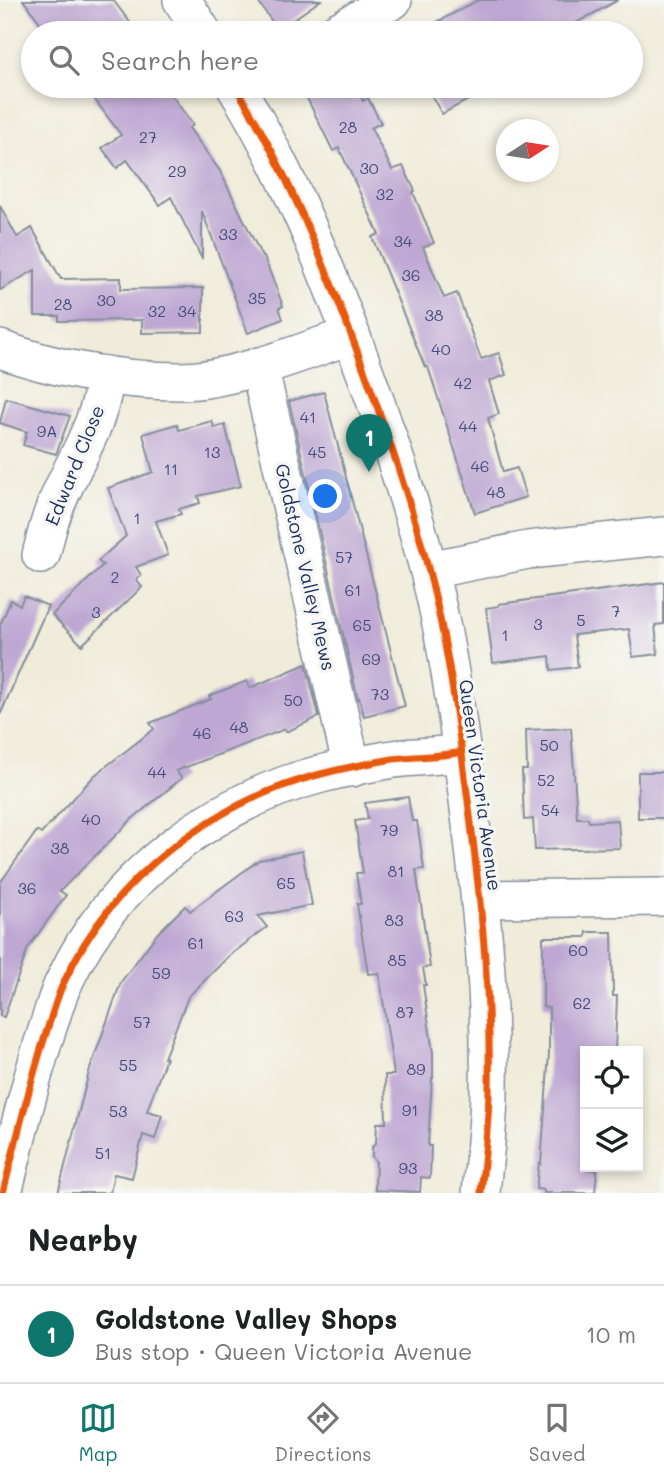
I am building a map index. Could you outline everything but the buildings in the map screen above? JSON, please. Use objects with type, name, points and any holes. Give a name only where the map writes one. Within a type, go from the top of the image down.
[{"type":"street","points":[[182,0],[195,21]]},
{"type":"street","points":[[356,21],[393,0]]},
{"type":"street","name":"Queen Victoria Avenue","points":[[244,98],[328,273],[397,463],[429,570],[462,752],[486,962],[489,1069],[481,1193]]},
{"type":"street","points":[[0,349],[55,366],[105,375],[181,381],[259,366],[351,335]]},
{"type":"street","name":"Goldstone Valley Mews","points":[[259,366],[352,768]]},
{"type":"street","name":"Edward Close","points":[[41,555],[51,518],[97,414],[105,375]]},
{"type":"street","points":[[429,570],[528,550],[664,536]]},
{"type":"street","points":[[3,1193],[28,1087],[64,982],[81,947],[124,891],[177,845],[235,807],[292,783],[394,759],[462,752]]},
{"type":"street","points":[[480,899],[664,897]]},
{"type":"cycle path","points":[[242,98],[284,176],[338,300],[402,478],[436,599],[458,728],[485,956],[489,1089],[481,1193]]},
{"type":"cycle path","points":[[3,1193],[34,1071],[62,986],[85,943],[138,877],[170,849],[205,825],[242,804],[281,787],[321,774],[366,764],[462,752]]},
{"type":"place","name":"Goldstone Valley Shops","points":[[369,472]]}]
